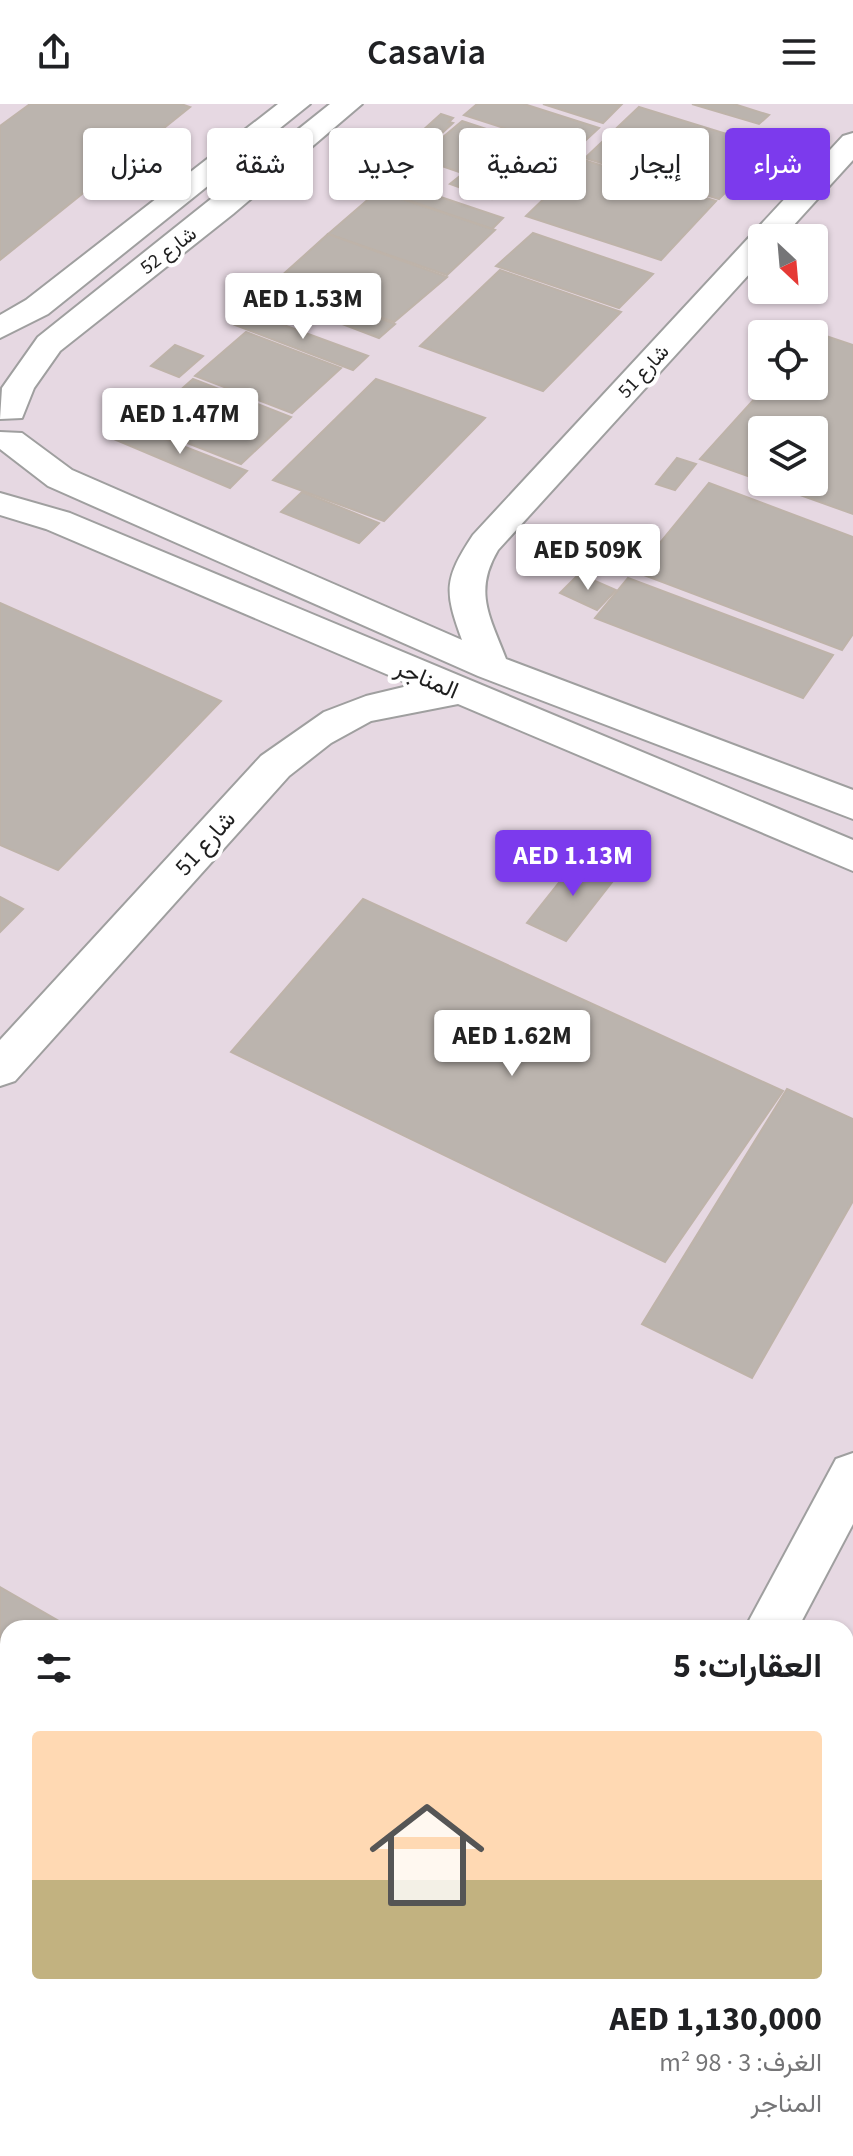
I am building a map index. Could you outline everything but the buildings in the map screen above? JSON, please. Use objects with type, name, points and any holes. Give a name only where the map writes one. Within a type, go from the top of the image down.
[{"type":"street","name":"شارع 52","points":[[0,328],[62,288],[296,104]]},
{"type":"street","name":"شارع 52","points":[[5,426],[24,376],[49,344],[348,104]]},
{"type":"street","name":"شارع 51","points":[[779,224],[853,142]]},
{"type":"street","name":"شارع 51","points":[[491,667],[466,601],[468,571],[485,543],[748,257]]},
{"type":"street","name":"المناجر","points":[[5,426],[60,478],[491,667],[853,805]]},
{"type":"street","name":"المناجر","points":[[0,504],[58,521],[457,692],[853,856]]},
{"type":"street","name":"شارع 51","points":[[0,1069],[275,766],[310,735],[353,712],[404,697],[457,692]]},
{"type":"street","points":[[775,1620],[853,1475]]},
{"type":"shaded area","points":[[0,104],[853,104],[853,1620],[0,1620]]}]
